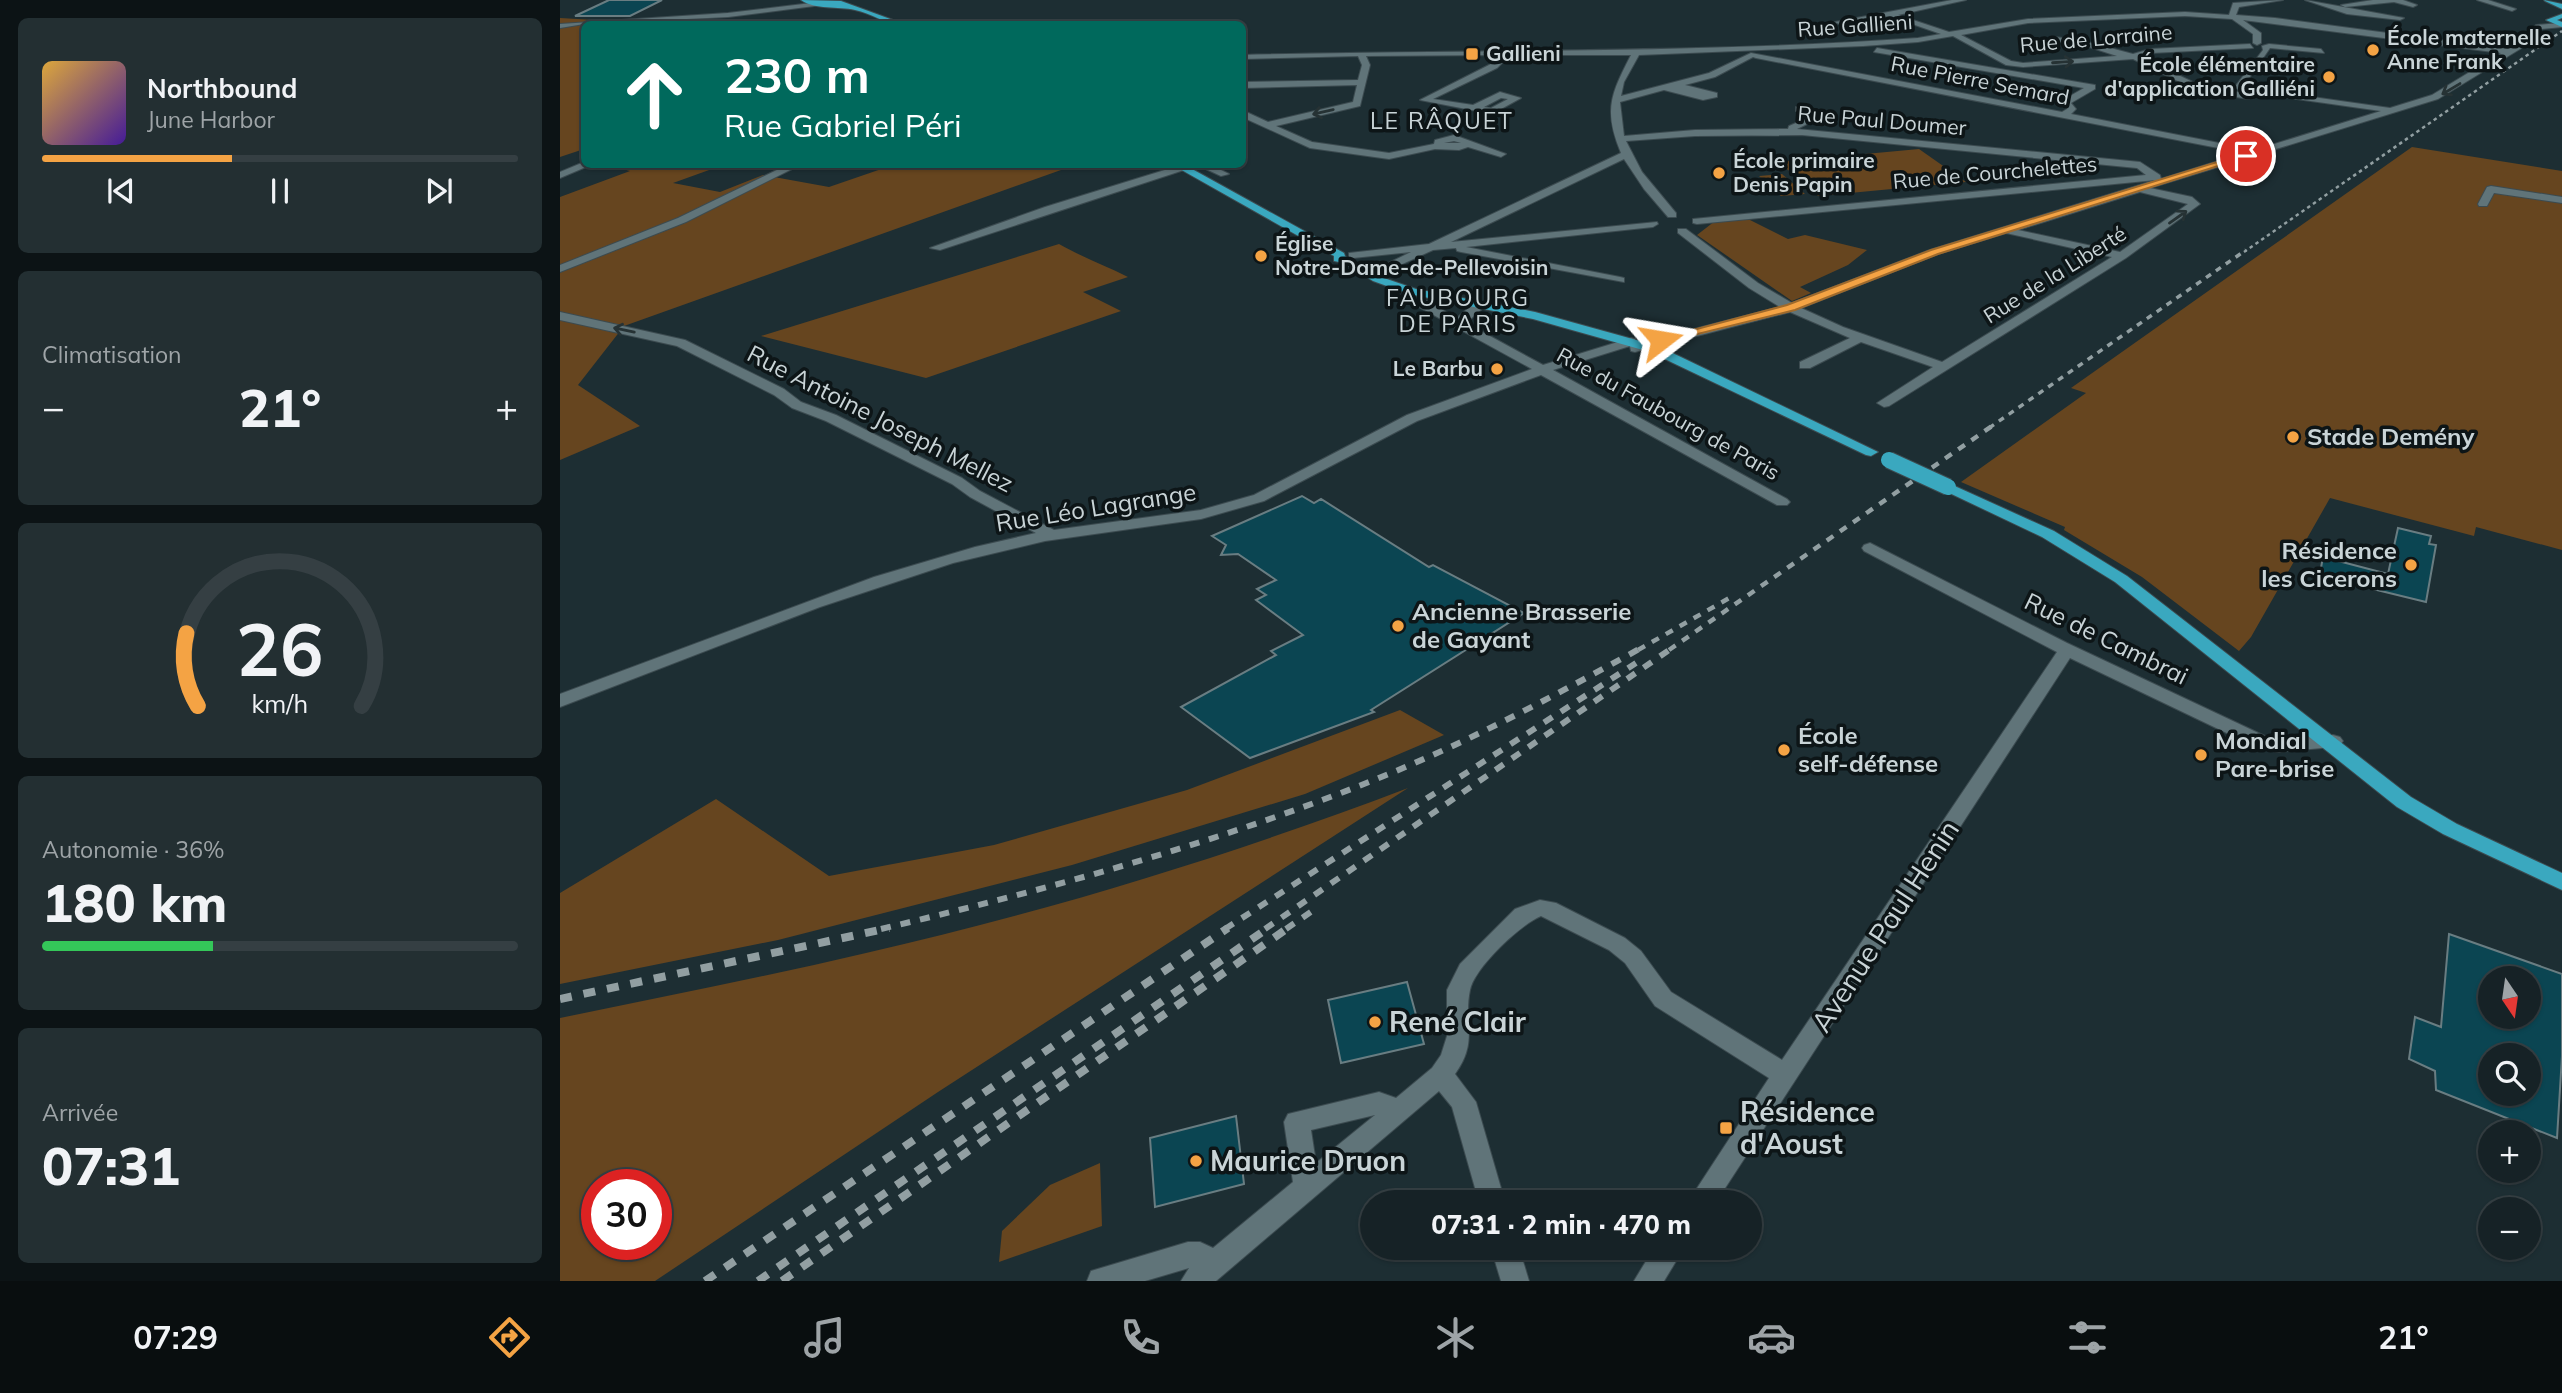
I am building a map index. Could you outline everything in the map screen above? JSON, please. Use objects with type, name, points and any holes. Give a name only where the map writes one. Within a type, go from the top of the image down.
[{"type":"main road","points":[[804,1],[829,4],[859,0],[860,4],[901,21]]},
{"type":"main road","points":[[2547,0],[2562,7]]},
{"type":"main road","points":[[829,4],[859,8],[892,21]]},
{"type":"main road","points":[[2561,25],[2550,20],[2562,16]]},
{"type":"main road","name":"Rue du Faubourg de Paris","points":[[1182,168],[1347,257],[1371,275],[1412,292],[1535,316],[1633,345],[1889,460]]},
{"type":"main road","name":"Rue de Cambrai","points":[[1889,460],[2048,534],[2111,572],[2330,741],[2390,793],[2436,822],[2562,883]]},
{"type":"main road","name":"Rue de Cambrai","points":[[2330,741],[2394,786],[2442,815],[2562,871]]},
{"type":"street","points":[[1839,22],[1963,0]]},
{"type":"street","points":[[2238,88],[2267,50],[2260,45],[2257,33],[2232,16],[2233,3],[2280,0]]},
{"type":"street","points":[[2308,0],[2350,13],[2400,18]]},
{"type":"street","points":[[2328,6],[2394,0],[2413,5]]},
{"type":"street","points":[[2480,0],[2512,9]]},
{"type":"street","points":[[737,15],[784,8],[804,1]]},
{"type":"street","points":[[640,21],[737,15],[820,4]]},
{"type":"street","points":[[1849,11],[1869,15]]},
{"type":"street","name":"Rue de Lorraine","points":[[1889,14],[1952,34],[2016,65],[2134,57],[2150,51],[2260,45],[2320,51]]},
{"type":"street","name":"Rue Gallieni","points":[[1246,57],[1636,53],[1854,45],[1952,34],[2040,20],[2177,14],[2255,18],[2509,52]]},
{"type":"street","name":"Rue Léo Lagrange","points":[[560,701],[694,648],[861,587],[966,555],[1051,535],[1190,516],[1238,506],[1259,498],[1412,418],[1544,369],[1791,308],[1981,237],[2443,94],[2509,52],[2537,29],[2539,19],[2562,16]]},
{"type":"street","points":[[2241,22],[2255,18]]},
{"type":"street","points":[[560,26],[581,25]]},
{"type":"street","points":[[2537,29],[2544,25],[2561,25]]},
{"type":"street","points":[[2055,39],[2084,43],[2134,57],[2201,89],[2249,96],[2253,90]]},
{"type":"street","points":[[1854,45],[2092,86],[2066,102],[2072,109],[2064,115]]},
{"type":"street","name":"Rue Pierre Semard","points":[[1739,50],[1751,55],[2258,152]]},
{"type":"street","points":[[1475,108],[1421,102],[1494,66],[1500,61],[1502,53]]},
{"type":"street","points":[[1347,257],[1449,244],[1696,227],[1644,184],[1620,139],[1615,113],[1616,100],[1621,79],[1636,53]]},
{"type":"street","points":[[1268,125],[1356,105],[1366,65],[1361,54]]},
{"type":"street","points":[[1616,100],[1727,69],[1751,55]]},
{"type":"street","points":[[1890,64],[1907,55]]},
{"type":"street","points":[[2447,61],[2485,67]]},
{"type":"street","points":[[2001,84],[2019,74]]},
{"type":"street","points":[[2185,81],[2393,110]]},
{"type":"street","points":[[1246,85],[1362,82]]},
{"type":"street","points":[[1664,88],[1703,97],[1714,94],[1676,85]]},
{"type":"street","points":[[1785,131],[1815,118],[1811,113],[1799,109]]},
{"type":"street","points":[[1246,115],[1310,145],[1401,156],[1440,146],[1438,142],[1449,138],[1463,139],[1468,144],[1501,154]]},
{"type":"street","name":"Rue Paul Doumer","points":[[1620,139],[1689,133],[1785,131],[2140,165]]},
{"type":"street","points":[[1371,275],[1626,154]]},
{"type":"street","points":[[2152,155],[2140,165],[2155,177]]},
{"type":"street","points":[[1386,169],[1401,156]]},
{"type":"street","points":[[560,175],[581,167]]},
{"type":"street","points":[[560,270],[682,220],[790,168]]},
{"type":"street","points":[[936,248],[1172,168]]},
{"type":"street","points":[[1209,168],[1224,174]]},
{"type":"street","name":"Rue de Courchelettes","points":[[1685,217],[2155,177],[2171,180]]},
{"type":"street","name":"Rue de la Liberté","points":[[1884,403],[2122,256],[2195,204],[2188,199],[2141,189]]},
{"type":"street","points":[[2483,204],[2491,189],[2562,200]]},
{"type":"street","points":[[1685,217],[1656,218],[1667,229],[1791,308],[1944,367]]},
{"type":"street","points":[[560,279],[691,225],[682,220]]},
{"type":"street","points":[[2007,230],[2122,256]]},
{"type":"street","points":[[1449,244],[1465,250],[1619,280]]},
{"type":"street","name":"Rue du Faubourg de Paris","points":[[1423,303],[1782,502]]},
{"type":"street","points":[[1459,323],[1479,305]]},
{"type":"street","name":"Rue Antoine Joseph Mellez","points":[[560,316],[673,340],[688,346],[779,392],[784,398],[810,412],[831,418],[957,481],[975,495],[1051,535]]},
{"type":"street","points":[[1805,365],[1861,337]]},
{"type":"street","name":"Rue de Cambrai","points":[[1870,548],[2067,650],[2265,744],[2278,746],[2330,741]]},
{"type":"street","name":"Avenue Paul Henin","points":[[1709,1190],[2067,650]]},
{"type":"street","points":[[1101,1281],[1188,1255],[1200,1255],[1204,1273],[1441,1075],[1450,1065],[1458,1048],[1463,978],[1523,915],[1540,908],[1556,912],[1617,944],[1633,957],[1663,999],[1787,1076]]},
{"type":"street","points":[[1441,1075],[1458,1093],[1462,1102],[1488,1190]]},
{"type":"street","points":[[1307,1187],[1297,1122],[1379,1103],[1399,1110]]},
{"type":"street","points":[[1509,1260],[1515,1281]]},
{"type":"street","points":[[1648,1281],[1662,1260]]},
{"type":"shaded area","points":[[560,18],[595,20],[581,21],[581,150],[560,157]]},
{"type":"shaded area","name":"Stade Demény","points":[[2412,147],[2562,171],[2562,550],[2476,527],[2474,536],[2330,498],[2251,637],[2239,651],[2142,577],[2064,530],[2065,527],[1961,482],[2086,393],[2071,388]]},
{"type":"shaded area","points":[[1919,149],[1966,182],[1818,196],[1779,162]]},
{"type":"shaded area","points":[[619,168],[715,168],[673,183],[720,192],[763,175],[829,187],[884,168],[1061,170],[624,326],[578,385],[640,426],[560,460],[560,197],[630,171]]},
{"type":"shaded area","points":[[1782,174],[1805,194],[1781,196],[1759,176]]},
{"type":"shaded area","points":[[1746,218],[1788,239],[1805,235],[1867,250],[1848,265],[1800,287],[1811,293],[1792,301],[1697,235],[1715,221]]},
{"type":"shaded area","points":[[1059,244],[1128,277],[1083,292],[1121,311],[926,378],[761,336]]},
{"type":"shaded area","points":[[1400,710],[1444,735],[1305,794],[1072,865],[778,940],[560,984],[560,893],[716,799],[829,876],[994,845],[1187,790]]},
{"type":"shaded area","points":[[1408,788],[938,1092],[655,1281],[560,1281],[560,1018],[935,937],[1140,880],[1275,836]]},
{"type":"shaded area","points":[[1100,1163],[1102,1226],[999,1262],[1002,1231],[1050,1185]]},
{"type":"building","points":[[609,0],[662,0],[630,16],[575,16]]},
{"type":"building","name":"Ancienne Brasserie de Gayant","points":[[1302,496],[1314,503],[1321,499],[1429,567],[1433,565],[1524,613],[1371,710],[1374,712],[1250,758],[1181,707],[1276,655],[1271,651],[1303,635],[1256,600],[1266,595],[1257,589],[1276,580],[1238,554],[1221,555],[1226,545],[1212,536]]},
{"type":"building","name":"Résidence les Cicerons","points":[[2398,528],[2431,536],[2429,544],[2436,545],[2426,602],[2336,580],[2337,577],[2320,573],[2323,557],[2388,574]]},
{"type":"building","points":[[2449,934],[2539,966],[2478,966],[2478,1029],[2541,1029],[2541,967],[2562,974],[2562,1056],[2557,1138],[2541,1132],[2541,1120],[2512,1120],[2436,1090],[2435,1071],[2409,1059],[2415,1017],[2441,1027]]},
{"type":"building","name":"René Clair","points":[[1407,982],[1424,1044],[1341,1063],[1328,1000]]},
{"type":"building","name":"Maurice Druon","points":[[1236,1116],[1244,1184],[1155,1207],[1150,1138]]},
{"type":"railway","points":[[2244,252],[2562,31]]},
{"type":"railway","points":[[1989,428],[2246,250]]},
{"type":"railway","points":[[1669,650],[1992,426]]},
{"type":"railway","points":[[1638,650],[1731,597]]},
{"type":"railway","points":[[881,929],[1131,864],[1314,803],[1409,766],[1476,735],[1641,648]]},
{"type":"railway","points":[[1265,929],[1672,648]]},
{"type":"railway","points":[[1225,929],[1636,663]]},
{"type":"railway","points":[[1286,929],[1318,907]]},
{"type":"railway","points":[[560,999],[889,928]]},
{"type":"railway","points":[[705,1281],[1228,928]]},
{"type":"railway","points":[[758,1281],[1268,928]]},
{"type":"railway","points":[[782,1281],[1288,928]]},
{"type":"place","name":"École maternelle Anne Frank","points":[[2373,50]]},
{"type":"place","name":"Gallieni","points":[[1472,54]]},
{"type":"place","name":"École élémentaire d'application Galliéni","points":[[2329,77]]},
{"type":"place","name":"École primaire Denis Papin","points":[[1719,173]]},
{"type":"place","name":"Église Notre-Dame-de-Pellevoisin","points":[[1261,256]]},
{"type":"place","name":"Le Barbu","points":[[1497,369]]},
{"type":"place","name":"Stade Demény","points":[[2293,437]]},
{"type":"place","name":"Résidence les Cicerons","points":[[2411,565]]},
{"type":"place","name":"Ancienne Brasserie de Gayant","points":[[1398,626]]},
{"type":"place","name":"École self-défense","points":[[1784,750]]},
{"type":"place","name":"Mondial Pare-brise","points":[[2201,755]]},
{"type":"place","name":"René Clair","points":[[1375,1022]]},
{"type":"place","name":"Résidence d'Aoust","points":[[1726,1128]]},
{"type":"place","name":"Maurice Druon","points":[[1196,1161]]},
{"type":"district","name":"LE RÂQUET","points":[[1442,121]]},
{"type":"district","name":"FAUBOURG DE PARIS","points":[[1458,311]]},
{"type":"route","points":[[1661,340],[1791,308],[1934,252],[2246,156]]}]
